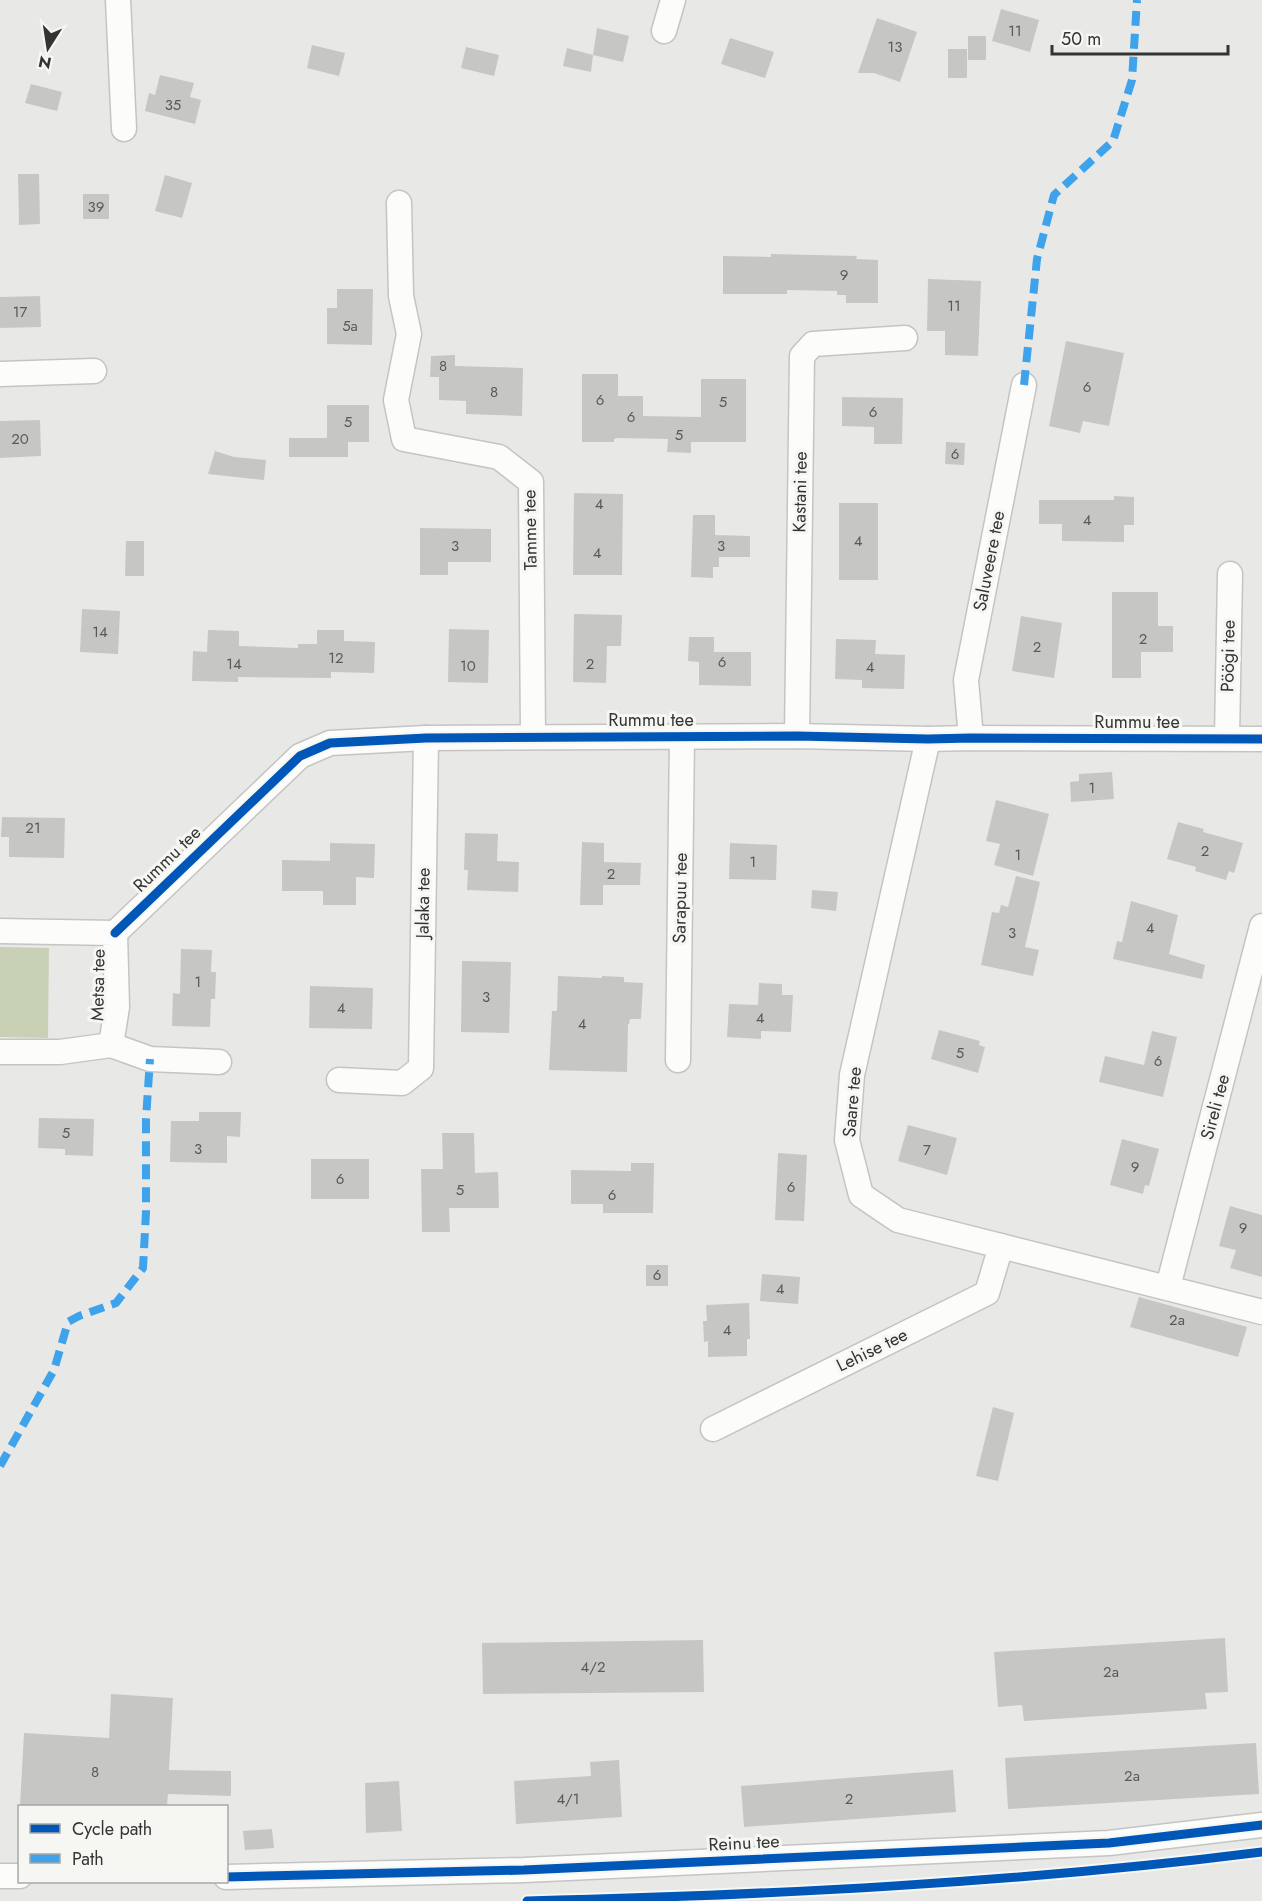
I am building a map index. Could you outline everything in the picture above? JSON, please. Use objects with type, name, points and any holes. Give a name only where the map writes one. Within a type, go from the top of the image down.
[{"type":"street","points":[[118,0],[124,129]]},
{"type":"street","points":[[664,31],[673,0]]},
{"type":"street","name":"Tamme tee","points":[[399,203],[401,296],[409,334],[396,400],[405,439],[499,457],[531,482],[532,736]]},
{"type":"street","name":"Kastani tee","points":[[796,736],[802,357],[813,344],[904,338]]},
{"type":"street","points":[[0,374],[94,371]]},
{"type":"street","name":"Saluveere tee","points":[[971,738],[966,680],[1024,385]]},
{"type":"street","name":"Pöögi tee","points":[[1227,738],[1230,574]]},
{"type":"street","name":"Rummu tee","points":[[115,933],[300,756],[330,743],[532,736],[796,736],[928,740],[971,738],[1262,739]]},
{"type":"street","name":"Sarapuu tee","points":[[678,1060],[682,736]]},
{"type":"street","name":"Jalaka tee","points":[[339,1080],[402,1083],[421,1068],[426,738]]},
{"type":"street","name":"Saare tee","points":[[928,740],[852,1075],[847,1140],[861,1195],[898,1220],[1262,1312]]},
{"type":"street","name":"Sireli tee","points":[[1168,1287],[1262,926]]},
{"type":"street","name":"Metsa tee","points":[[0,931],[115,933],[117,1007],[111,1045],[60,1052],[0,1052]]},
{"type":"street","points":[[111,1045],[150,1059],[219,1062]]},
{"type":"street","name":"Lehise tee","points":[[713,1429],[987,1293],[1001,1246]]},
{"type":"street","name":"Reinu tee","points":[[228,1876],[525,1870],[1109,1843],[1262,1825]]},
{"type":"street","points":[[0,1876],[18,1876]]},
{"type":"green space","points":[[0,947],[49,948],[48,1038],[0,1037]]},
{"type":"building","points":[[1001,9],[1039,20],[1030,52],[992,41]]},
{"type":"building","points":[[877,18],[917,32],[900,82],[874,73],[858,73]]},
{"type":"building","points":[[597,28],[629,36],[623,62],[593,55]]},
{"type":"building","points":[[968,36],[986,36],[986,60],[968,60]]},
{"type":"building","points":[[730,38],[774,52],[765,78],[721,64]]},
{"type":"building","points":[[312,45],[345,53],[339,76],[307,68]]},
{"type":"building","points":[[466,47],[499,55],[494,76],[461,68]]},
{"type":"building","points":[[567,48],[593,55],[591,72],[563,66]]},
{"type":"building","points":[[948,49],[967,49],[967,78],[948,78]]},
{"type":"building","points":[[160,75],[194,83],[190,97],[201,100],[195,124],[145,111],[149,93],[155,95]]},
{"type":"building","points":[[31,84],[62,92],[57,111],[25,103]]},
{"type":"building","points":[[18,174],[39,174],[40,224],[19,225]]},
{"type":"building","points":[[165,175],[192,183],[182,218],[155,211]]},
{"type":"building","points":[[83,194],[109,194],[109,219],[83,219]]},
{"type":"building","points":[[771,254],[857,256],[856,259],[878,260],[878,303],[846,303],[846,295],[837,295],[837,291],[787,290],[787,294],[723,294],[723,256],[771,257]]},
{"type":"building","points":[[928,279],[981,281],[978,356],[945,355],[945,331],[927,331]]},
{"type":"building","points":[[337,289],[373,289],[372,345],[327,344],[327,308],[337,308]]},
{"type":"building","points":[[40,296],[41,327],[0,328],[0,297]]},
{"type":"building","points":[[1066,341],[1124,353],[1109,426],[1083,421],[1080,433],[1049,426]]},
{"type":"building","points":[[455,355],[455,366],[523,368],[522,416],[466,414],[466,401],[439,400],[439,377],[430,377],[431,356]]},
{"type":"building","points":[[582,374],[618,374],[618,396],[643,396],[643,416],[701,417],[701,379],[746,379],[746,442],[691,442],[691,453],[667,452],[668,439],[618,438],[614,439],[614,442],[582,442]]},
{"type":"building","points":[[842,397],[903,398],[902,444],[874,444],[874,427],[842,426]]},
{"type":"building","points":[[327,405],[369,405],[369,442],[348,442],[348,457],[289,457],[289,438],[327,438]]},
{"type":"building","points":[[40,420],[41,456],[0,458],[0,421]]},
{"type":"building","points":[[946,442],[965,443],[964,465],[945,464]]},
{"type":"building","points":[[215,451],[234,457],[266,460],[264,480],[208,474]]},
{"type":"building","points":[[574,493],[623,494],[622,575],[573,575]]},
{"type":"building","points":[[1114,496],[1134,497],[1134,525],[1124,525],[1124,542],[1062,541],[1062,524],[1039,524],[1039,500],[1114,500]]},
{"type":"building","points":[[839,503],[878,503],[878,580],[839,580]]},
{"type":"building","points":[[693,515],[715,515],[715,535],[750,536],[750,557],[719,557],[719,567],[713,567],[713,578],[691,577]]},
{"type":"building","points":[[420,528],[491,529],[491,562],[448,562],[448,575],[420,575]]},
{"type":"building","points":[[126,541],[144,541],[144,576],[125,576]]},
{"type":"building","points":[[1112,592],[1158,592],[1158,626],[1173,626],[1173,652],[1141,652],[1141,678],[1112,678]]},
{"type":"building","points":[[82,609],[120,611],[118,654],[80,652]]},
{"type":"building","points":[[574,614],[622,615],[621,646],[607,646],[606,683],[573,682]]},
{"type":"building","points":[[1021,616],[1062,623],[1054,678],[1012,671]]},
{"type":"building","points":[[449,629],[489,630],[488,683],[448,682]]},
{"type":"building","points":[[208,630],[239,631],[239,646],[298,648],[298,644],[317,644],[317,630],[344,630],[344,641],[375,642],[374,673],[331,672],[331,678],[238,677],[238,682],[192,681],[193,651],[207,652]]},
{"type":"building","points":[[689,637],[714,637],[714,652],[751,652],[751,686],[699,685],[699,662],[688,661]]},
{"type":"building","points":[[836,639],[876,640],[875,654],[905,655],[904,689],[862,688],[862,680],[835,679]]},
{"type":"building","points":[[1112,772],[1114,799],[1071,802],[1070,782],[1079,781],[1079,774]]},
{"type":"building","points":[[996,800],[1049,814],[1033,876],[994,865],[1000,844],[986,841]]},
{"type":"building","points":[[2,817],[65,818],[64,858],[9,857],[9,837],[1,837]]},
{"type":"building","points":[[1178,822],[1204,829],[1203,832],[1243,843],[1234,873],[1229,871],[1226,880],[1195,871],[1196,867],[1167,859]]},
{"type":"building","points":[[465,833],[498,834],[497,861],[519,862],[518,892],[467,890],[468,870],[464,870]]},
{"type":"building","points":[[582,842],[604,843],[604,862],[641,863],[640,885],[603,885],[603,905],[580,905]]},
{"type":"building","points":[[330,843],[375,844],[374,878],[356,877],[356,905],[323,905],[323,891],[282,891],[282,860],[330,861]]},
{"type":"building","points":[[730,843],[777,845],[776,880],[729,879]]},
{"type":"building","points":[[1016,876],[1040,882],[1025,947],[1039,950],[1033,976],[981,965],[992,912],[999,913],[1001,905],[1008,907]]},
{"type":"building","points":[[812,890],[838,892],[836,911],[811,908]]},
{"type":"building","points":[[1131,901],[1178,915],[1169,954],[1205,965],[1202,979],[1113,959],[1117,941],[1122,942]]},
{"type":"building","points":[[181,949],[212,950],[211,972],[216,972],[215,999],[211,999],[210,1027],[172,1026],[173,993],[180,994]]},
{"type":"building","points":[[462,961],[511,962],[509,1033],[461,1032]]},
{"type":"building","points":[[558,976],[624,977],[624,982],[643,983],[641,1019],[630,1019],[628,1024],[627,1072],[549,1070],[552,1011],[557,1011]]},
{"type":"building","points":[[759,983],[782,984],[782,995],[793,995],[791,1032],[761,1031],[761,1039],[727,1037],[729,1004],[758,1005]]},
{"type":"building","points":[[310,986],[373,988],[372,1029],[309,1028]]},
{"type":"building","points":[[939,1030],[980,1041],[979,1045],[985,1047],[978,1073],[931,1059]]},
{"type":"building","points":[[1152,1031],[1177,1037],[1163,1097],[1099,1082],[1105,1056],[1144,1065]]},
{"type":"building","points":[[199,1112],[241,1112],[240,1137],[227,1136],[227,1163],[170,1162],[171,1121],[199,1121]]},
{"type":"building","points":[[39,1118],[94,1119],[93,1156],[65,1155],[65,1149],[38,1148]]},
{"type":"building","points":[[908,1125],[957,1138],[947,1175],[898,1161]]},
{"type":"building","points":[[442,1133],[474,1133],[475,1173],[498,1172],[499,1208],[449,1208],[450,1232],[422,1232],[421,1169],[443,1169]]},
{"type":"building","points":[[1122,1139],[1159,1149],[1149,1186],[1145,1185],[1143,1194],[1110,1185]]},
{"type":"building","points":[[778,1153],[807,1155],[804,1221],[775,1220]]},
{"type":"building","points":[[311,1159],[369,1159],[369,1199],[311,1199]]},
{"type":"building","points":[[631,1163],[654,1163],[653,1213],[603,1213],[603,1204],[571,1204],[571,1170],[631,1171]]},
{"type":"building","points":[[1230,1206],[1262,1215],[1262,1277],[1230,1268],[1236,1250],[1219,1246]]},
{"type":"building","points":[[646,1265],[668,1265],[668,1286],[646,1286]]},
{"type":"building","points":[[762,1274],[800,1277],[798,1304],[760,1301]]},
{"type":"building","points":[[1139,1297],[1247,1327],[1238,1357],[1130,1327]]},
{"type":"building","points":[[749,1303],[750,1339],[747,1339],[747,1356],[708,1357],[708,1341],[704,1342],[703,1321],[707,1321],[706,1305]]},
{"type":"building","points":[[993,1407],[1014,1413],[998,1481],[976,1476]]},
{"type":"building","points":[[1225,1638],[1228,1692],[1205,1693],[1207,1709],[1024,1721],[1022,1705],[998,1707],[994,1652]]},
{"type":"building","points":[[703,1640],[704,1692],[483,1694],[482,1643]]},
{"type":"building","points":[[111,1694],[173,1698],[169,1770],[231,1771],[231,1796],[168,1794],[167,1805],[20,1805],[24,1733],[109,1738]]},
{"type":"building","points":[[1256,1743],[1259,1794],[1008,1809],[1005,1758]]},
{"type":"building","points":[[619,1760],[622,1817],[516,1824],[514,1781],[591,1776],[590,1762]]},
{"type":"building","points":[[953,1770],[956,1812],[744,1827],[741,1786]]},
{"type":"building","points":[[399,1781],[402,1831],[366,1833],[365,1783]]},
{"type":"building","points":[[272,1829],[274,1848],[245,1850],[243,1831]]},
{"type":"marked path","points":[[1024,385],[1037,259],[1054,195],[1113,141],[1132,80],[1137,0]]},
{"type":"marked path","points":[[0,1466],[54,1370],[68,1322],[116,1303],[143,1268],[146,1212],[146,1119],[150,1059]]},
{"type":"cycle path","points":[[115,933],[300,756],[330,743],[426,738],[797,736],[928,739],[1262,739]]},
{"type":"cycle path","points":[[228,1877],[524,1870],[1109,1843],[1262,1825]]},
{"type":"cycle path","points":[[527,1901],[803,1891],[987,1880],[1262,1852]]}]
